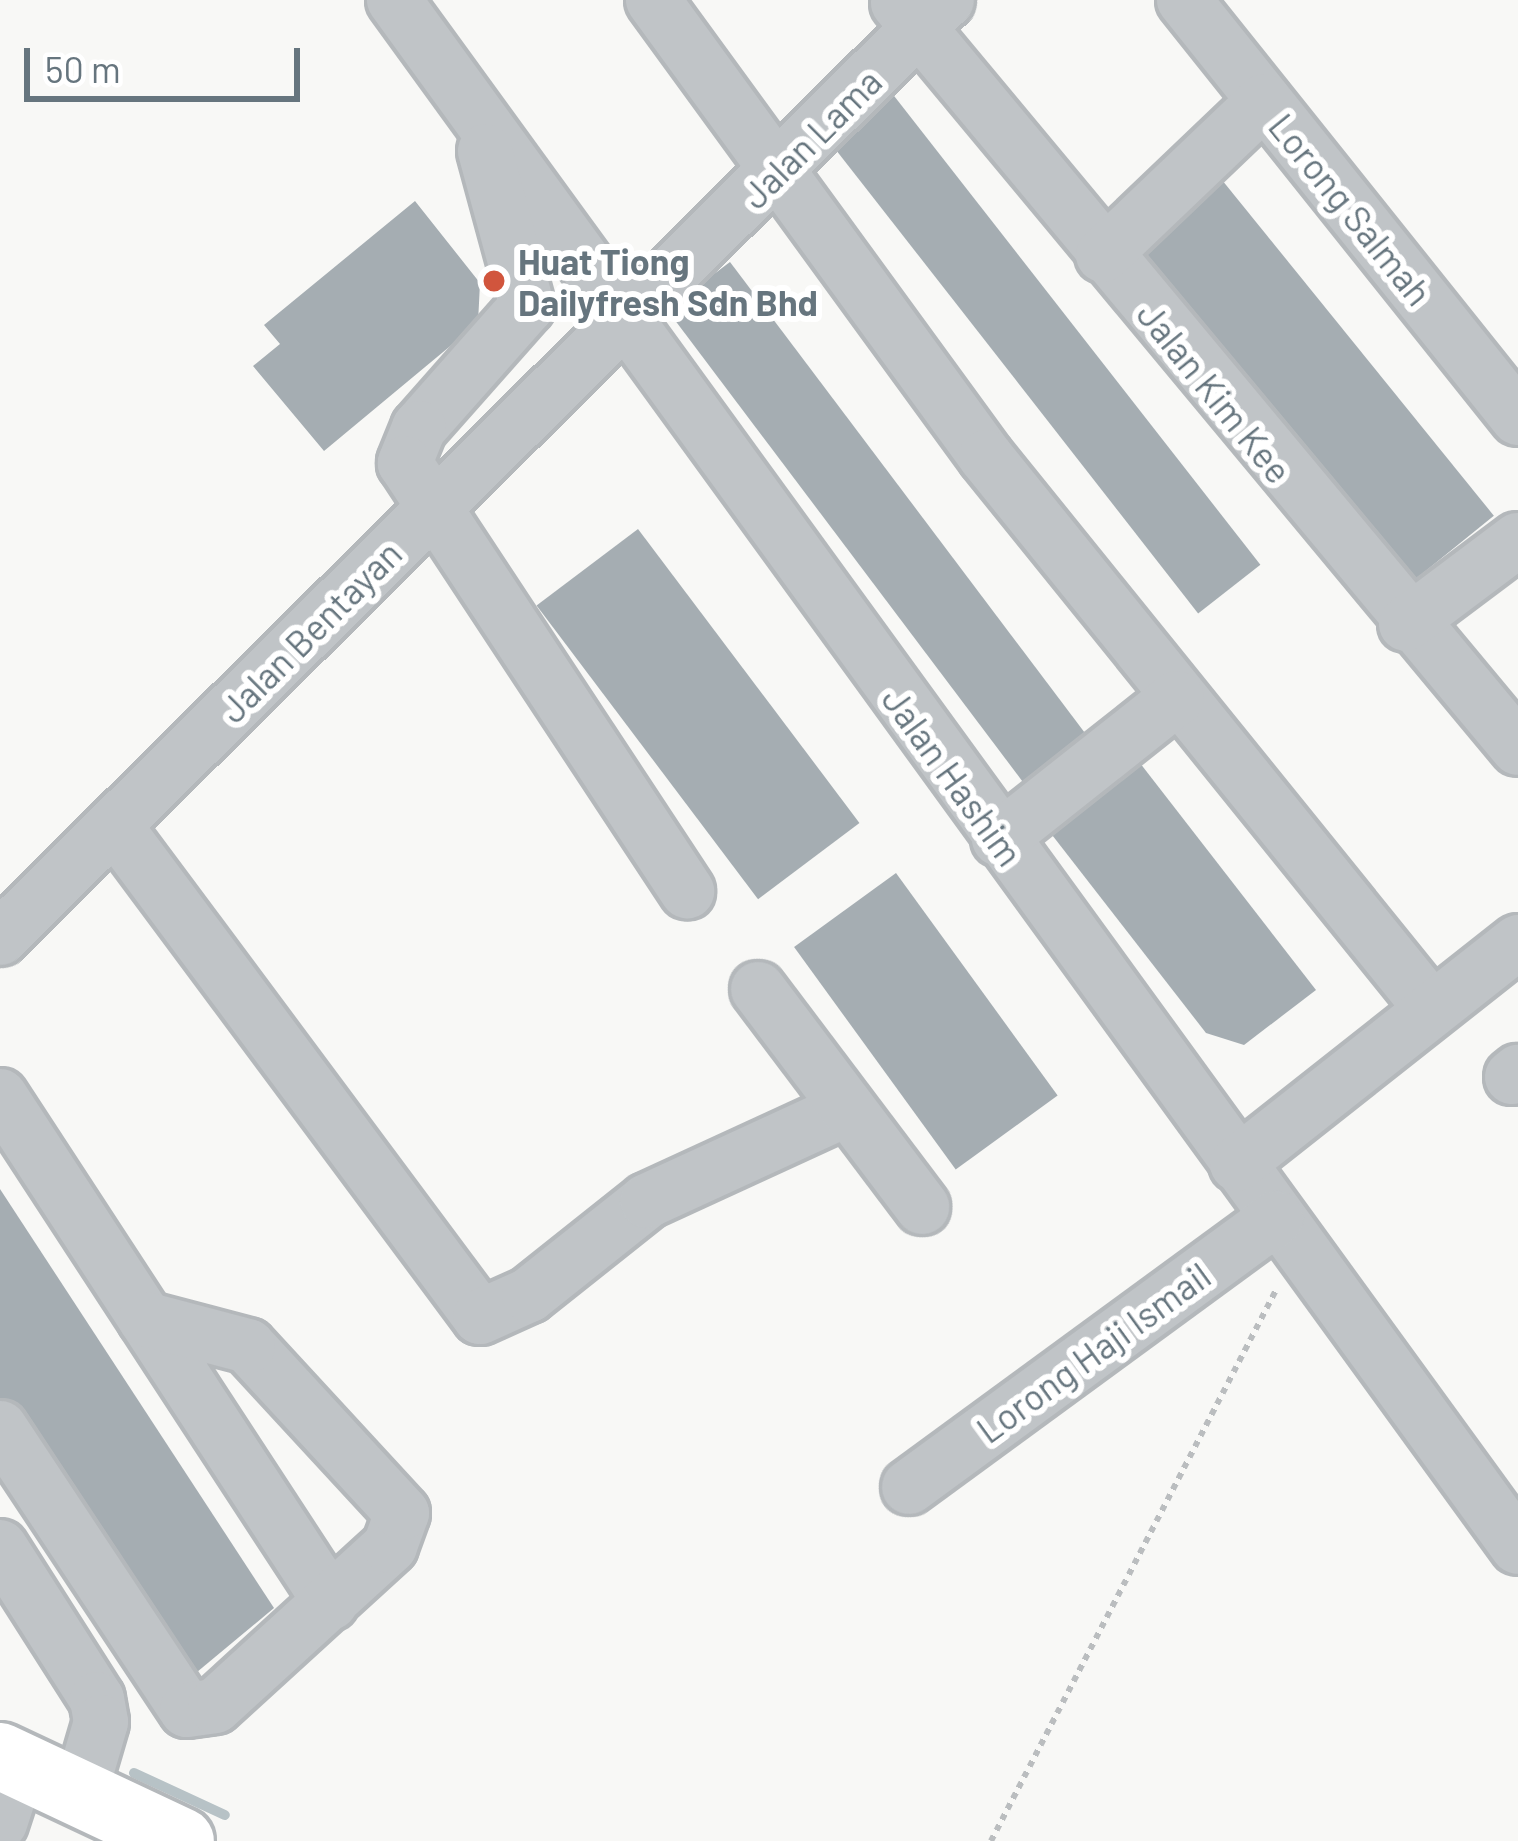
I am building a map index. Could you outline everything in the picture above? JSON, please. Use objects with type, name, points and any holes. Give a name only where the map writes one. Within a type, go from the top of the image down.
[{"type":"main road","points":[[6,1781],[80,1794],[181,1841]]},
{"type":"street","name":"Jalan Hashim","points":[[394,0],[621,323],[1518,1547]]},
{"type":"street","points":[[652,0],[774,178],[1177,698],[1431,1008]]},
{"type":"street","name":"Lorong Salmah","points":[[1184,0],[1518,418]]},
{"type":"street","name":"Jalan Lama","points":[[621,323],[774,178],[921,10]]},
{"type":"street","name":"Jalan Kim Kee","points":[[921,10],[1103,255],[1406,624],[1518,748]]},
{"type":"street","points":[[1103,255],[1264,101]]},
{"type":"street","points":[[482,124],[527,306],[409,446],[405,463],[430,513],[687,891]]},
{"type":"street","name":"Jalan Bentayan","points":[[0,938],[621,323]]},
{"type":"street","points":[[1406,624],[1518,541]]},
{"type":"street","points":[[999,839],[1177,698]]},
{"type":"street","points":[[114,825],[480,1317],[529,1295],[647,1201],[847,1108]]},
{"type":"street","points":[[1237,1164],[1518,943]]},
{"type":"street","points":[[758,988],[922,1207]]},
{"type":"street","points":[[0,1096],[331,1603]]},
{"type":"street","name":"Lorong Haji Ismail","points":[[909,1487],[1288,1233]]},
{"type":"street","points":[[0,1428],[188,1710],[215,1706],[398,1537],[393,1497],[248,1346],[145,1319]]},
{"type":"street","points":[[73,1538],[77,1658]]},
{"type":"street","points":[[0,1547],[77,1658],[101,1722],[80,1794]]},
{"type":"path","points":[[991,1841],[1288,1233]]},
{"type":"building","points":[[891,92],[1260,565],[1198,613],[829,141]]},
{"type":"building","points":[[1205,159],[1494,516],[1399,592],[1110,236]]},
{"type":"building","points":[[415,201],[480,283],[478,323],[324,451],[253,366],[280,344],[264,325]]},
{"type":"building","points":[[730,262],[1090,740],[1027,787],[667,310]]},
{"type":"building","points":[[638,529],[859,823],[758,899],[537,605]]},
{"type":"building","points":[[1126,745],[1316,990],[1244,1045],[1206,1033],[1035,813]]},
{"type":"building","points":[[896,873],[1058,1095],[956,1170],[794,947]]},
{"type":"building","points":[[0,1189],[274,1608],[185,1682],[0,1399]]},
{"type":"waterway","points":[[134,1773],[225,1815]]},
{"type":"place","name":"Huat Tiong Dailyfresh Sdn Bhd","points":[[494,281]]}]
